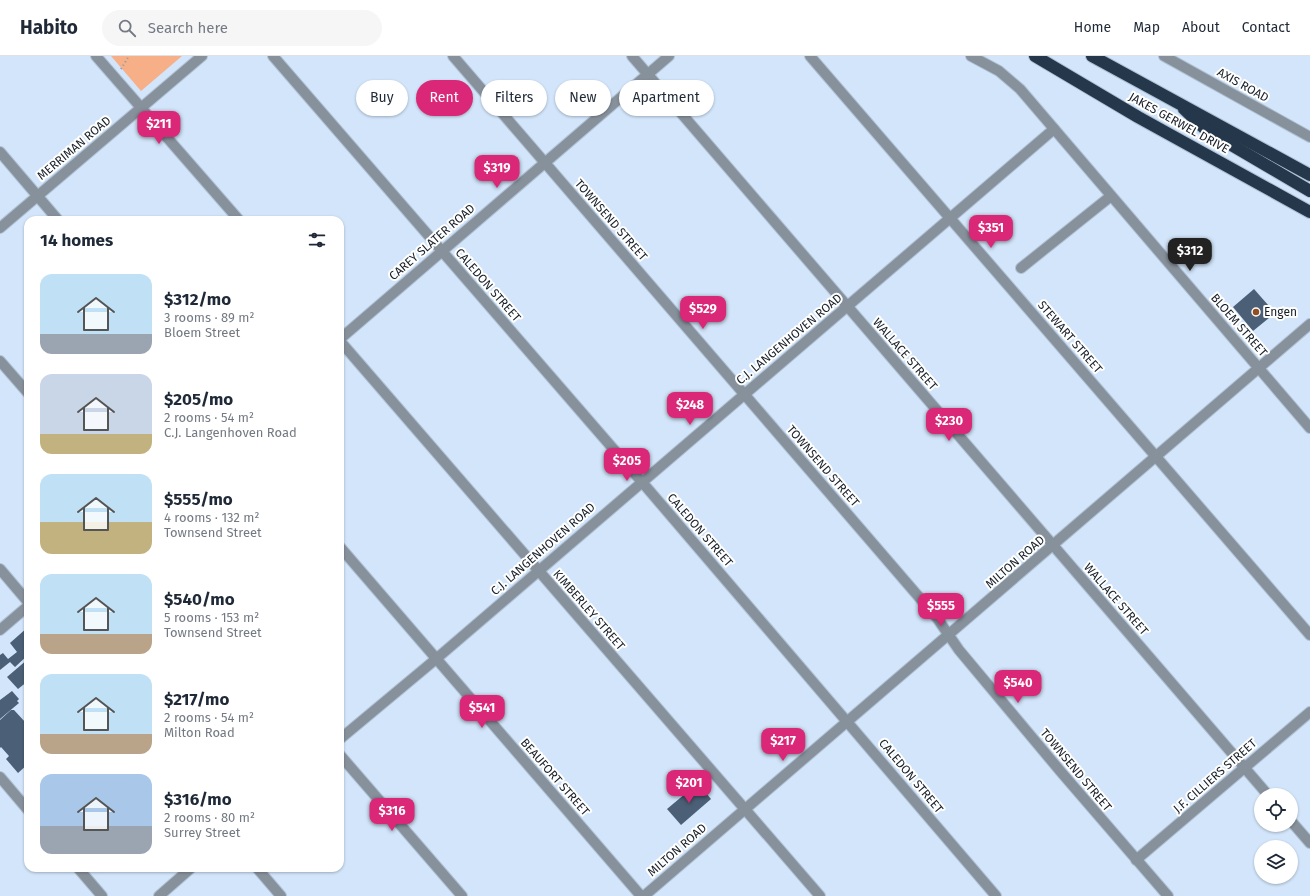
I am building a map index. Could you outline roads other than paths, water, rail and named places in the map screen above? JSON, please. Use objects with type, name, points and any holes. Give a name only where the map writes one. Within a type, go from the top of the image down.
[{"type":"highway","name":"JAKES GERWEL DRIVE","points":[[1035,56],[1138,117],[1310,212]]},
{"type":"highway","name":"JAKES GERWEL DRIVE","points":[[1092,56],[1310,175]]},
{"type":"highway","points":[[1178,102],[1192,118],[1206,130],[1310,191]]},
{"type":"street","points":[[96,56],[236,216]]},
{"type":"street","name":"MERRIMAN ROAD","points":[[0,228],[202,56]]},
{"type":"street","name":"CALEDON STREET","points":[[273,56],[642,482],[996,896]]},
{"type":"street","name":"TOWNSEND STREET","points":[[453,56],[932,612],[959,650],[996,695],[1168,896]]},
{"type":"street","name":"WALLACE STREET","points":[[632,56],[1262,788]]},
{"type":"street","name":"CAREY SLATER ROAD","points":[[344,337],[669,56]]},
{"type":"street","name":"STEWART STREET","points":[[810,56],[1310,635]]},
{"type":"street","name":"BLOEM STREET","points":[[971,56],[1010,80],[1054,129],[1310,428]]},
{"type":"street","name":"AXIS ROAD","points":[[1164,56],[1310,137]]},
{"type":"street","name":"C.J. LANGENHOVEN ROAD","points":[[344,736],[436,659],[1054,129]]},
{"type":"street","points":[[0,152],[55,216]]},
{"type":"street","points":[[1021,268],[1111,196]]},
{"type":"street","name":"MILTON ROAD","points":[[644,896],[1054,546],[1310,324]]},
{"type":"street","name":"KIMBERLEY STREET","points":[[344,345],[820,896]]},
{"type":"street","points":[[0,361],[24,388]]},
{"type":"street","name":"BEAUFORT STREET","points":[[344,552],[641,896]]},
{"type":"street","points":[[0,569],[24,597]]},
{"type":"street","points":[[0,630],[24,609]]},
{"type":"street","name":"J.F. CILLIERS STREET","points":[[1136,860],[1310,712]]},
{"type":"street","points":[[344,760],[462,896]]},
{"type":"street","points":[[0,777],[24,805]]},
{"type":"street","points":[[1298,829],[1310,843]]},
{"type":"street","points":[[81,872],[102,896]]},
{"type":"street","points":[[159,896],[186,872]]},
{"type":"street","points":[[260,872],[281,896]]},
{"type":"place","name":"Engen","points":[[1256,312]]}]
